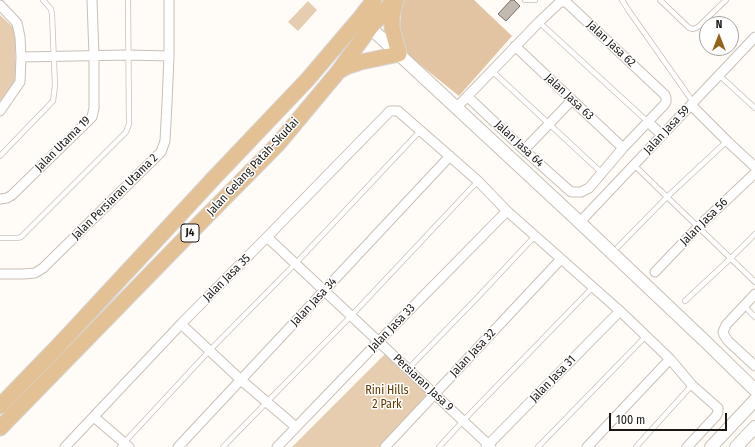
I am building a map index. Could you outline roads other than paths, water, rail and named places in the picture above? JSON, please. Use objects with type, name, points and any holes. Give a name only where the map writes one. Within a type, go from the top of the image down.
[{"type":"main road","name":"Jalan Gelang Patah-Skudai","points":[[0,428],[278,144],[338,72],[365,23],[374,0]]},
{"type":"main road","name":"Jalan Gelang Patah-Skudai","points":[[0,406],[61,343],[308,79],[365,23],[395,0]]},
{"type":"main road","points":[[338,72],[346,67],[361,62],[398,54],[392,21],[395,0]]},
{"type":"main road","points":[[213,179],[246,156],[250,156],[252,161],[230,193]]},
{"type":"street","name":"Jalan Utama 19","points":[[0,199],[6,198],[12,194],[92,117],[94,108],[94,56],[92,0]]},
{"type":"street","name":"Jalan Persiaran Utama 2","points":[[0,274],[36,273],[43,268],[161,152],[165,141],[169,56],[169,0]]},
{"type":"street","name":"Jalan Jasa 62","points":[[456,108],[539,22],[559,3],[566,2],[665,95],[666,98],[664,105],[588,188],[581,192],[571,192]]},
{"type":"street","points":[[0,6],[17,23],[20,37],[21,57],[20,82],[0,111]]},
{"type":"street","points":[[365,23],[580,222],[755,390]]},
{"type":"street","name":"Jalan Jasa 59","points":[[580,222],[719,75],[753,43]]},
{"type":"street","name":"Jalan Jasa 63","points":[[515,46],[623,148]]},
{"type":"street","points":[[21,57],[128,55],[169,56]]},
{"type":"street","name":"Jalan Jasa 64","points":[[468,96],[524,150],[571,192]]},
{"type":"street","points":[[524,150],[548,123],[572,100]]},
{"type":"street","points":[[692,104],[727,141],[755,167]]},
{"type":"street","name":"Jalan Jasa 35","points":[[65,447],[181,324],[390,111],[398,110],[420,131]]},
{"type":"street","points":[[648,122],[662,135]]},
{"type":"street","points":[[420,131],[450,156],[507,211],[620,311],[670,359],[692,384],[718,408],[716,416],[687,447]]},
{"type":"street","name":"Jalan Jasa 34","points":[[178,447],[450,156]]},
{"type":"street","name":"Jalan Jasa 56","points":[[655,272],[698,227],[755,172]]},
{"type":"street","name":"Jalan Jasa 33","points":[[277,447],[507,211]]},
{"type":"street","name":"Persiaran Jasa 9","points":[[267,238],[325,290],[489,446]]},
{"type":"street","name":"Jalan Jasa 32","points":[[385,447],[561,259]]},
{"type":"street","points":[[755,294],[724,329],[724,335],[728,341],[755,366]]},
{"type":"street","name":"Jalan Jasa 31","points":[[489,446],[620,311]]},
{"type":"street","points":[[181,324],[241,380],[296,427]]},
{"type":"street","points":[[588,447],[670,359]]},
{"type":"street","points":[[710,447],[755,400]]},
{"type":"street","points":[[94,417],[124,445]]},
{"type":"street","points":[[736,447],[755,427]]},
{"type":"lane","points":[[0,156],[53,101],[55,86],[52,14],[51,9],[43,0]]},
{"type":"lane","points":[[0,238],[21,237],[126,132],[129,124],[128,0]]},
{"type":"lane","points":[[525,0],[535,0]]},
{"type":"lane","points":[[622,0],[692,104]]},
{"type":"lane","points":[[660,0],[689,28],[694,29],[698,28],[726,0]]},
{"type":"lane","points":[[539,22],[648,122]]},
{"type":"lane","points":[[492,71],[602,173]]},
{"type":"lane","points":[[719,75],[755,108]]},
{"type":"lane","points":[[124,445],[210,350],[296,263],[420,131]]},
{"type":"lane","points":[[618,247],[667,197],[727,141]]},
{"type":"lane","points":[[634,165],[755,282]]},
{"type":"lane","points":[[223,447],[351,316],[478,182]]},
{"type":"lane","points":[[685,301],[755,234]]},
{"type":"lane","points":[[408,369],[536,236]]},
{"type":"lane","points":[[439,447],[593,286]]},
{"type":"lane","points":[[744,306],[755,316]]},
{"type":"lane","points":[[538,447],[646,336]]},
{"type":"lane","points":[[636,447],[692,384]]},
{"type":"park label","name":"Rini Hills 2 Park","points":[[387,398]]}]
